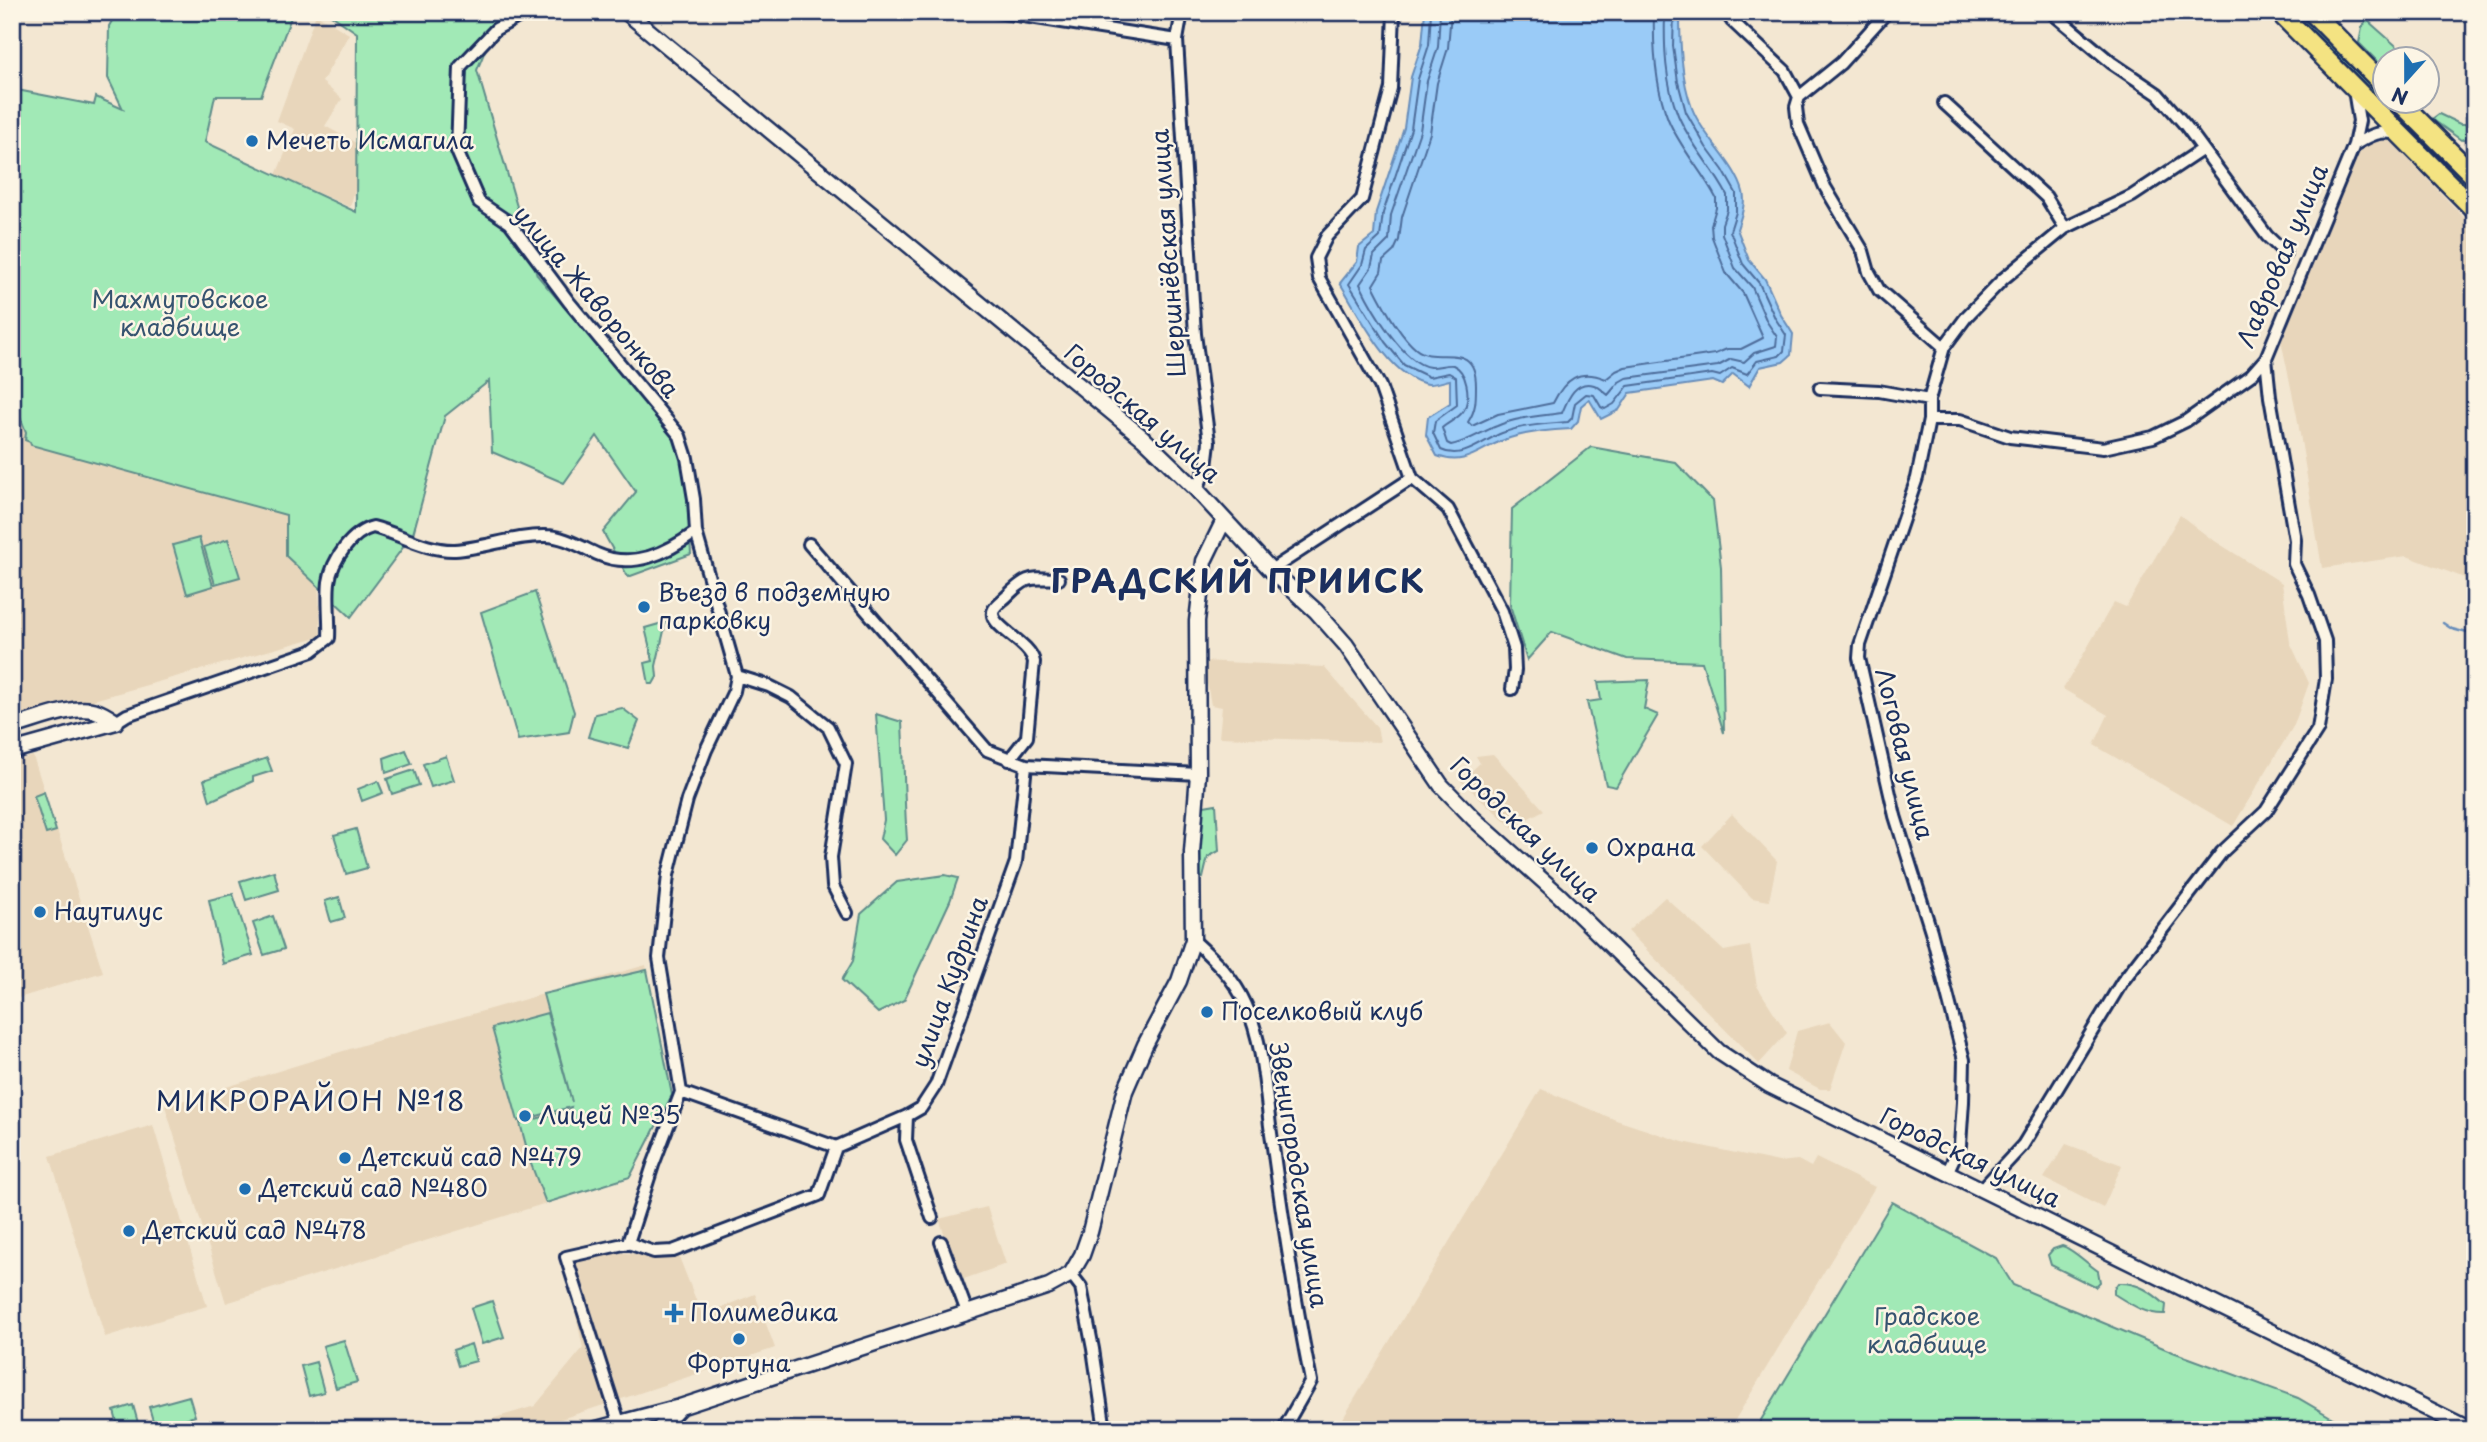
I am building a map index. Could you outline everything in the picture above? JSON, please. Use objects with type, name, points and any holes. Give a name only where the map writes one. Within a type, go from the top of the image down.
[{"type":"main road","points":[[2278,12],[2475,210]]},
{"type":"main road","points":[[2312,12],[2372,74]]},
{"type":"main road","points":[[2414,116],[2475,177]]},
{"type":"street","name":"улица Жаворонкова","points":[[527,12],[496,29],[460,67],[457,151],[479,202],[510,223],[569,302],[680,436],[694,499],[696,532],[737,676]]},
{"type":"street","name":"Городская улица","points":[[626,12],[1143,438],[1197,490],[1270,570],[1316,611],[1346,645],[1441,785],[1474,819],[1559,895],[1719,1052],[1769,1085],[2472,1430]]},
{"type":"street","points":[[997,12],[1177,40]]},
{"type":"street","name":"Шершнёвская улица","points":[[1182,12],[1177,40],[1195,334],[1209,442],[1206,467],[1197,490]]},
{"type":"street","points":[[1394,12],[1391,88],[1362,199],[1327,236],[1317,258],[1319,278],[1380,386],[1412,478],[1448,509],[1502,611],[1514,648],[1512,689]]},
{"type":"street","points":[[1726,12],[1732,21],[1785,71],[1799,97]]},
{"type":"street","points":[[1886,12],[1840,63],[1799,97],[1796,107],[1798,124],[1825,187],[1863,251],[1869,272],[1879,290],[1944,347]]},
{"type":"street","points":[[2052,13],[2112,63],[2158,94],[2203,149],[2267,236],[2285,253]]},
{"type":"street","name":"Лавровая улица","points":[[1929,420],[1960,420],[2010,437],[2103,448],[2153,437],[2186,421],[2251,375],[2266,358],[2354,145],[2359,121],[2354,88]]},
{"type":"street","points":[[1944,103],[2046,197],[2065,228]]},
{"type":"street","points":[[2354,145],[2375,133],[2390,131],[2402,136]]},
{"type":"street","name":"Логовая улица","points":[[1947,1173],[1959,1145],[1964,1102],[1964,1060],[1931,931],[1895,816],[1859,658],[1860,645],[1916,478],[1929,420],[1929,400],[1944,347],[1967,316],[2003,279],[2065,228],[2132,195],[2203,149]]},
{"type":"street","points":[[1982,1189],[2023,1145],[2122,982],[2222,852],[2266,811],[2319,729],[2326,679],[2325,641],[2309,595],[2294,564],[2295,540],[2270,397],[2266,358]]},
{"type":"street","points":[[1820,388],[1879,391],[1929,400]]},
{"type":"street","points":[[1270,570],[1412,478]]},
{"type":"street","points":[[593,1430],[620,1426],[680,1407],[1049,1286],[1071,1274],[1082,1255],[1090,1231],[1125,1091],[1145,1045],[1179,981],[1193,940],[1192,852],[1198,774],[1197,621],[1201,572],[1210,546],[1224,520]]},
{"type":"street","points":[[12,751],[116,722],[127,715],[312,651],[329,638],[329,580],[336,563],[350,541],[363,529],[373,527],[428,547],[447,550],[547,536],[574,543],[604,557],[627,560],[648,559],[674,548],[696,532]]},
{"type":"street","points":[[809,544],[987,750],[1026,765],[1198,774]]},
{"type":"street","points":[[1009,760],[1027,737],[1034,662],[1027,648],[996,623],[994,609],[1028,578],[1059,579]]},
{"type":"street","points":[[628,1243],[653,1165],[681,1092],[659,958],[670,869],[687,800],[706,750],[734,691],[737,676],[769,685],[791,697],[828,727],[846,764],[831,857],[833,886],[847,913]]},
{"type":"street","points":[[12,727],[70,711],[96,711],[116,722]]},
{"type":"street","points":[[70,711],[78,713],[82,719],[83,725],[78,732]]},
{"type":"street","name":"улица Кудрина","points":[[907,1116],[921,1108],[936,1085],[1016,862],[1026,765]]},
{"type":"street","name":"Звенигородская улица","points":[[1193,940],[1235,983],[1247,1008],[1262,1060],[1299,1324],[1311,1381],[1283,1430]]},
{"type":"street","points":[[681,1092],[836,1147],[907,1116],[906,1140],[932,1218]]},
{"type":"street","points":[[887,1125],[906,1140]]},
{"type":"street","points":[[620,1426],[566,1257],[628,1243],[654,1252],[673,1251],[819,1195],[836,1147]]},
{"type":"street","points":[[941,1242],[967,1312]]},
{"type":"street","points":[[1071,1274],[1081,1287],[1105,1430]]},
{"type":"street","points":[[658,1430],[680,1407]]},
{"type":"shaded area","points":[[316,14],[349,34],[322,82],[342,99],[325,126],[367,149],[350,207],[276,175],[295,129],[277,121]]},
{"type":"shaded area","points":[[2381,137],[2389,139],[2475,229],[2475,582],[2407,556],[2322,568],[2297,416],[2281,340],[2354,155]]},
{"type":"shaded area","points":[[12,396],[31,445],[315,523],[321,636],[12,723]]},
{"type":"shaded area","points":[[2180,515],[2210,538],[2282,583],[2290,642],[2309,683],[2294,725],[2233,826],[2094,745],[2108,715],[2063,689],[2114,602],[2126,607]]},
{"type":"shaded area","points":[[1203,661],[1324,667],[1377,727],[1380,742],[1219,737],[1222,707],[1211,705]]},
{"type":"shaded area","points":[[1493,754],[1544,810],[1512,827],[1461,781],[1480,763],[1476,756]]},
{"type":"shaded area","points":[[33,756],[103,972],[12,1000],[12,762]]},
{"type":"shaded area","points":[[1732,814],[1777,861],[1769,901],[1752,898],[1702,846]]},
{"type":"shaded area","points":[[1665,897],[1724,951],[1750,946],[1757,986],[1787,1033],[1759,1064],[1628,931]]},
{"type":"shaded area","points":[[646,965],[672,1095],[630,1177],[226,1303],[165,1106],[366,1044]]},
{"type":"shaded area","points":[[1830,1022],[1846,1042],[1830,1089],[1820,1089],[1786,1071],[1797,1031]]},
{"type":"shaded area","points":[[1541,1089],[1616,1120],[1683,1142],[1779,1162],[1798,1160],[1811,1167],[1816,1158],[1875,1187],[1729,1430],[1336,1430]]},
{"type":"shaded area","name":"Детский сад №478","points":[[153,1125],[207,1306],[105,1337],[50,1156]]},
{"type":"shaded area","points":[[2066,1144],[2122,1165],[2103,1208],[2044,1178]]},
{"type":"shaded area","points":[[987,1207],[1006,1264],[961,1280],[939,1219]]},
{"type":"shaded area","points":[[612,1252],[679,1257],[702,1315],[755,1294],[775,1348],[528,1430],[455,1430],[535,1406],[583,1348],[565,1264]]},
{"type":"green space","name":"Махмутовское кладбище","points":[[117,12],[293,12],[261,96],[215,96],[205,142],[356,212],[357,33],[327,12],[501,12],[477,70],[537,275],[684,447],[691,554],[628,577],[603,532],[636,492],[597,436],[564,483],[492,452],[489,381],[445,416],[413,534],[351,617],[286,556],[286,515],[31,445],[25,440],[26,432],[12,396],[12,89],[94,105],[96,97],[123,109],[108,78],[109,26]]},
{"type":"green space","points":[[2295,12],[2306,12],[2372,81],[2372,91]]},
{"type":"green space","points":[[2367,20],[2396,46],[2372,46],[2372,56],[2359,43]]},
{"type":"green space","points":[[2442,115],[2460,124],[2475,124],[2475,143],[2467,138],[2461,140],[2432,119]]},
{"type":"green space","points":[[2396,116],[2407,116],[2475,185],[2475,197]]},
{"type":"green space","points":[[1591,447],[1675,462],[1713,501],[1721,567],[1724,733],[1702,662],[1627,659],[1552,632],[1527,660],[1510,605],[1512,509]]},
{"type":"green space","points":[[199,538],[213,586],[187,594],[173,545]]},
{"type":"green space","points":[[228,539],[240,577],[215,584],[204,547]]},
{"type":"green space","points":[[535,592],[574,712],[569,732],[518,740],[481,612]]},
{"type":"green space","points":[[666,622],[656,666],[657,677],[653,684],[649,684],[645,663],[653,661],[645,628]]},
{"type":"green space","points":[[1649,680],[1644,709],[1658,715],[1616,787],[1606,785],[1587,702],[1601,700],[1598,682]]},
{"type":"green space","points":[[622,708],[639,721],[628,748],[588,737],[595,714]]},
{"type":"green space","points":[[876,714],[902,722],[907,840],[895,855],[880,839],[884,820]]},
{"type":"green space","points":[[406,750],[412,764],[386,773],[384,758]]},
{"type":"green space","points":[[446,756],[454,780],[431,787],[423,764]]},
{"type":"green space","points":[[267,758],[272,771],[253,777],[253,781],[210,801],[204,780]]},
{"type":"green space","points":[[414,770],[419,785],[392,794],[387,779]]},
{"type":"green space","points":[[378,781],[383,793],[362,801],[358,789]]},
{"type":"green space","points":[[44,792],[56,831],[46,834],[34,796]]},
{"type":"green space","points":[[1216,804],[1219,851],[1208,857],[1203,878],[1196,876],[1198,807]]},
{"type":"green space","points":[[356,829],[367,868],[346,874],[334,835]]},
{"type":"green space","points":[[274,871],[279,890],[246,900],[240,881]]},
{"type":"green space","points":[[945,875],[958,878],[904,1000],[878,1013],[842,980],[853,961],[861,914],[897,882]]},
{"type":"green space","points":[[233,894],[253,955],[223,964],[209,900]]},
{"type":"green space","points":[[339,897],[345,918],[331,922],[325,901]]},
{"type":"green space","points":[[273,916],[284,949],[264,955],[253,923]]},
{"type":"green space","points":[[647,970],[672,1095],[630,1177],[546,1203],[531,1164],[520,1123],[570,1110],[571,1107],[518,1121],[492,1028],[547,1013],[572,1102],[543,994]]},
{"type":"green space","name":"Градское кладбище","points":[[1892,1202],[1996,1258],[2013,1285],[2173,1352],[2298,1398],[2353,1430],[1755,1430]]},
{"type":"green space","points":[[2062,1246],[2098,1271],[2100,1282],[2095,1287],[2051,1265],[2048,1255],[2053,1249]]},
{"type":"green space","points":[[2118,1283],[2132,1284],[2149,1292],[2166,1305],[2165,1314],[2145,1311],[2114,1294]]},
{"type":"green space","points":[[492,1301],[504,1337],[482,1344],[471,1308]]},
{"type":"green space","points":[[344,1340],[357,1382],[336,1388],[323,1346]]},
{"type":"green space","points":[[471,1344],[476,1361],[458,1366],[453,1350]]},
{"type":"green space","points":[[316,1362],[324,1392],[309,1396],[301,1366]]},
{"type":"green space","points":[[189,1396],[195,1416],[155,1428],[149,1407]]},
{"type":"green space","points":[[133,1405],[140,1430],[119,1430],[114,1411]]},
{"type":"water","points":[[1425,12],[1680,12],[1683,73],[1688,97],[1697,119],[1734,171],[1743,192],[1743,210],[1737,229],[1749,260],[1765,279],[1793,334],[1791,355],[1783,362],[1760,367],[1749,386],[1733,374],[1722,385],[1713,381],[1630,393],[1619,410],[1601,419],[1589,399],[1581,406],[1578,421],[1571,429],[1512,437],[1464,458],[1447,459],[1437,456],[1426,435],[1428,417],[1450,403],[1450,380],[1428,384],[1400,370],[1376,343],[1340,283],[1357,262],[1359,247],[1374,235],[1376,212],[1404,128],[1411,77],[1422,44]]},
{"type":"waterway","points":[[2443,623],[2452,629],[2475,635]]},
{"type":"place","name":"Мечеть Исмагила","points":[[252,141]]},
{"type":"place","name":"Въезд в подземную парковку","points":[[644,607]]},
{"type":"place","name":"Охрана","points":[[1592,848]]},
{"type":"place","name":"Наутилус","points":[[40,912]]},
{"type":"place","name":"Поселковый клуб","points":[[1207,1012]]},
{"type":"place","name":"Лицей №35","points":[[525,1116]]},
{"type":"place","name":"Детский сад №479","points":[[345,1158]]},
{"type":"place","name":"Детский сад №480","points":[[245,1189]]},
{"type":"place","name":"Детский сад №478","points":[[129,1231]]},
{"type":"place","name":"Полимедика","points":[[674,1313]]},
{"type":"place","name":"Фортуна","points":[[739,1339]]},
{"type":"district","name":"ГРАДСКИЙ ПРИИСК","points":[[1238,582]]},
{"type":"district","name":"МИКРОРАЙОН №18","points":[[311,1101]]}]
